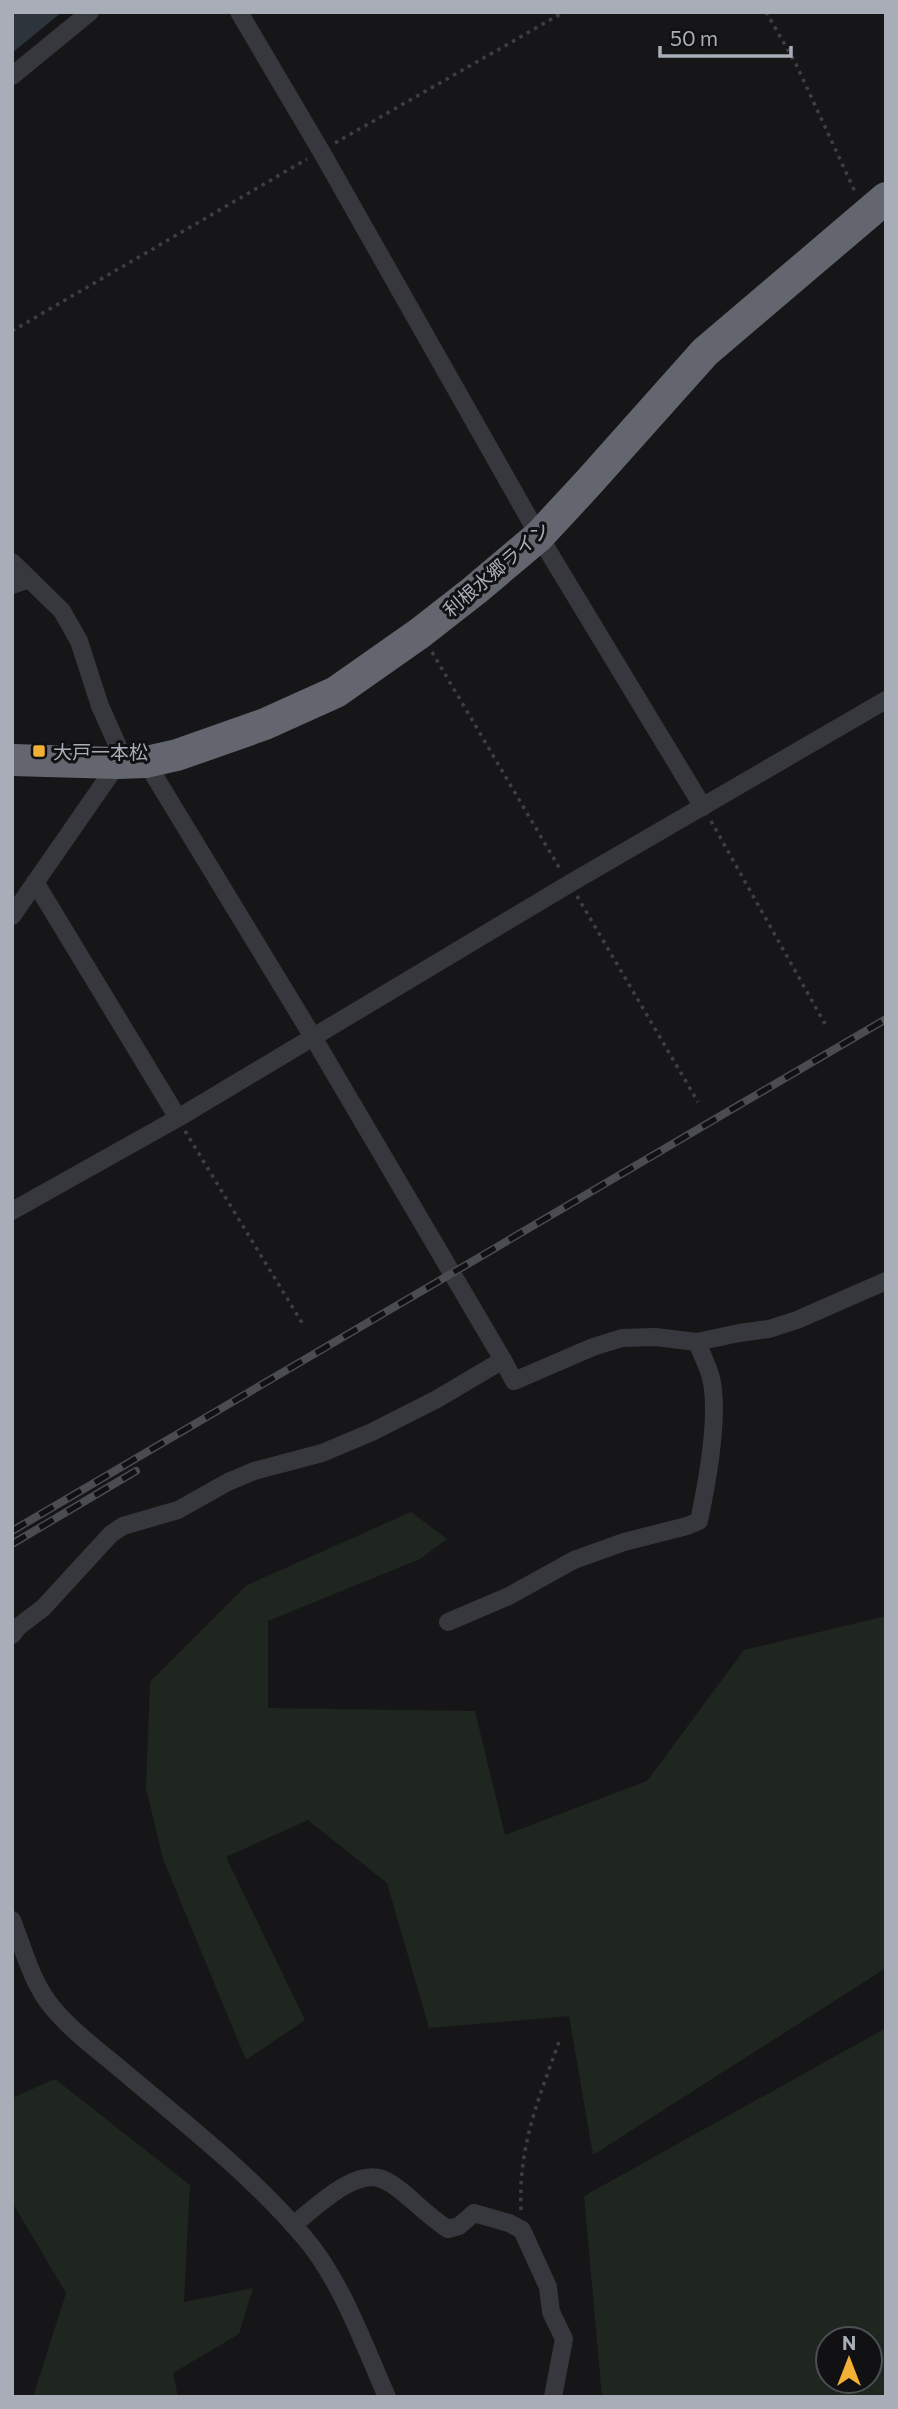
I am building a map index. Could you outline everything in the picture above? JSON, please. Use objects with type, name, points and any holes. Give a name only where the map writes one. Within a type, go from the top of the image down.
[{"type":"highway","name":"利根水郷ライン","points":[[12,761],[130,762],[177,755],[233,737],[335,692],[420,632],[539,536],[705,352],[879,209]]},
{"type":"street","points":[[12,76],[90,12]]},
{"type":"street","points":[[239,12],[321,151],[539,536],[703,807]]},
{"type":"street","points":[[12,562],[62,611],[79,641],[100,706],[130,762],[313,1037],[514,1381],[622,1338],[655,1337],[697,1342],[779,1326],[886,1281]]},
{"type":"street","points":[[12,585],[30,579]]},
{"type":"street","points":[[12,1211],[177,1118],[569,884],[886,700]]},
{"type":"street","points":[[12,916],[35,882],[130,762]]},
{"type":"street","points":[[35,882],[177,1118]]},
{"type":"street","points":[[448,1622],[509,1596],[573,1560],[624,1542],[687,1527],[699,1521],[711,1452],[713,1401],[711,1378],[697,1342]]},
{"type":"street","points":[[12,1635],[43,1608],[110,1534],[123,1526],[178,1510],[254,1471],[323,1453],[372,1432],[437,1399],[502,1360]]},
{"type":"street","points":[[12,1920],[36,1979],[51,2006],[93,2046],[223,2156],[293,2225],[320,2260],[341,2296],[387,2397]]},
{"type":"street","points":[[293,2225],[346,2184],[368,2177],[382,2179],[447,2229],[459,2226],[474,2213],[509,2223],[522,2230],[548,2287],[551,2312],[564,2339],[553,2397]]},
{"type":"path","points":[[12,331],[564,12]]},
{"type":"path","points":[[766,12],[879,209]]},
{"type":"path","points":[[420,632],[698,1102]]},
{"type":"path","points":[[703,807],[825,1024]]},
{"type":"path","points":[[177,1118],[304,1326]]},
{"type":"path","points":[[522,2230],[520,2180],[526,2137],[560,2039]]},
{"type":"shaded area","points":[[12,12],[62,12],[12,53]]},
{"type":"shaded area","points":[[411,1512],[447,1539],[420,1559],[268,1621],[268,1708],[475,1711],[505,1835],[647,1781],[744,1650],[886,1616],[886,1968],[593,2155],[569,2016],[429,2028],[387,1883],[308,1820],[226,1857],[305,2020],[246,2060],[163,1859],[146,1788],[150,1682],[247,1585]]},
{"type":"shaded area","points":[[886,2028],[886,2397],[602,2397],[584,2196]]},
{"type":"shaded area","points":[[55,2079],[190,2185],[184,2302],[253,2288],[239,2334],[173,2373],[178,2397],[33,2397],[66,2293],[12,2202],[12,2098]]},
{"type":"railway","points":[[12,1531],[886,1019]]},
{"type":"railway","points":[[12,1544],[136,1471]]},
{"type":"place","name":"大戸一本松","points":[[39,751]]}]
